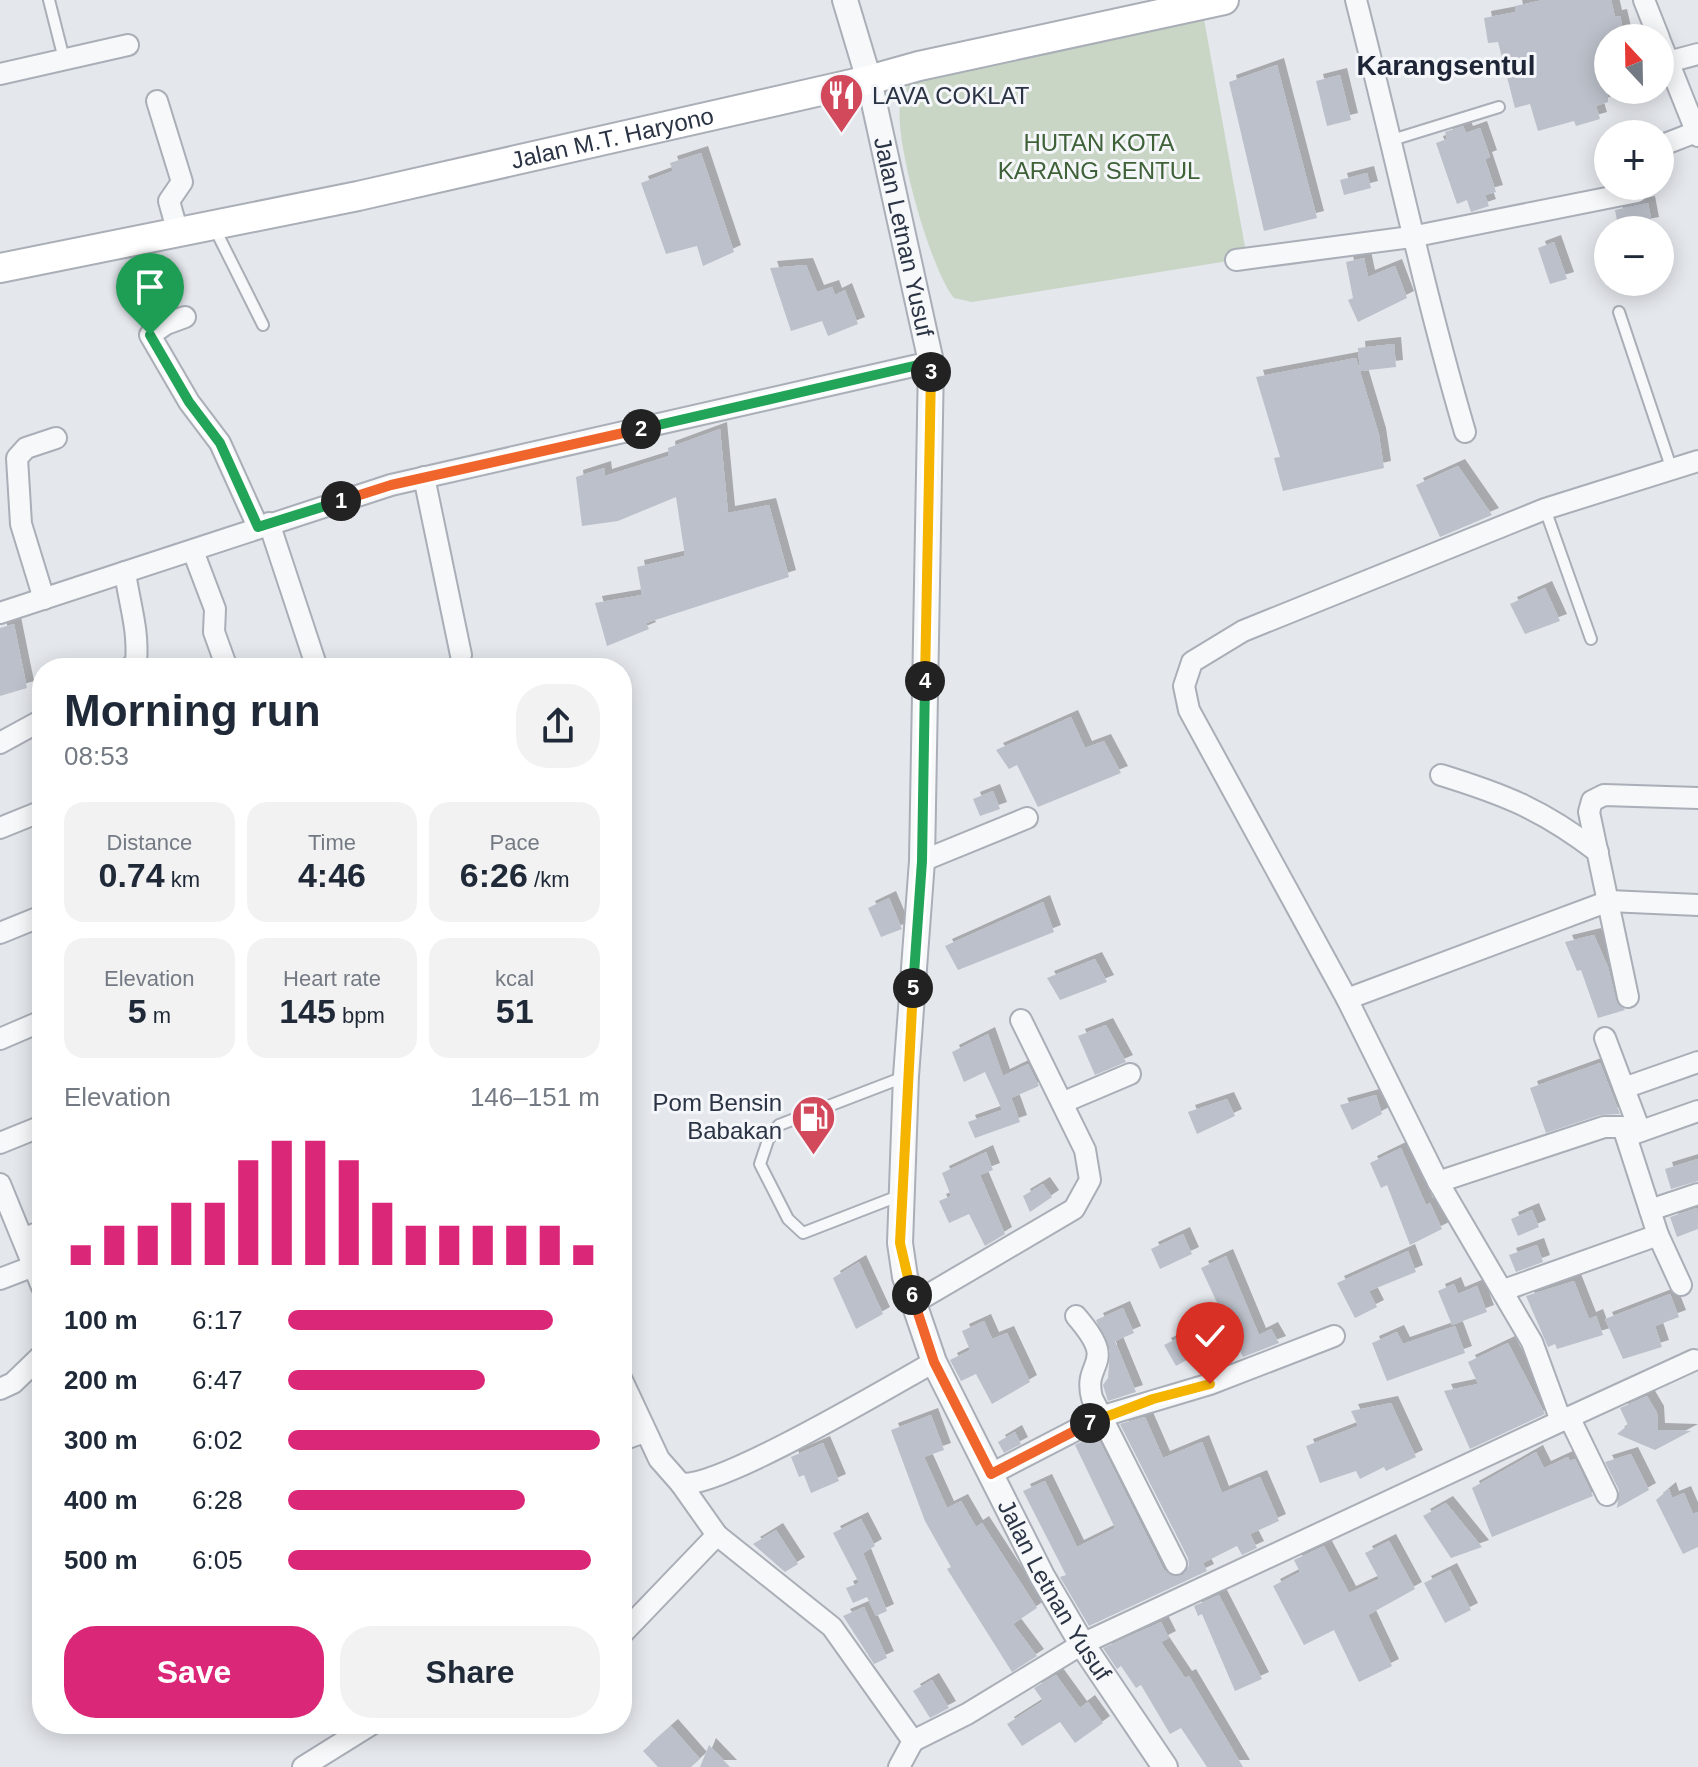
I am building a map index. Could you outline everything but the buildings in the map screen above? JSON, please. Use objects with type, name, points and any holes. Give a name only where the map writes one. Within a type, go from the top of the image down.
[{"type":"main road","name":"Jalan M.T. Haryono","points":[[0,268],[214,227],[869,80],[919,66],[1224,0]]},
{"type":"street","name":"Jalan Letnan Yusuf","points":[[845,0],[869,80],[931,362],[922,861],[906,1076],[900,1243],[914,1303],[934,1362],[1042,1576],[1082,1644],[1165,1767]]},
{"type":"street","points":[[1356,0],[1392,140],[1411,237],[1465,432]]},
{"type":"street","points":[[1644,0],[1653,24]]},
{"type":"street","points":[[0,74],[128,45]]},
{"type":"street","points":[[1674,60],[1698,54]]},
{"type":"street","points":[[1674,77],[1697,134],[1674,141]]},
{"type":"street","points":[[157,101],[182,182],[169,201],[178,233]]},
{"type":"street","points":[[1236,260],[1411,237],[1597,200]]},
{"type":"street","points":[[185,317],[166,324],[150,335],[189,402],[220,443],[264,525],[313,658]]},
{"type":"street","points":[[0,613],[264,525],[424,477],[931,362]]},
{"type":"street","points":[[44,599],[21,524],[17,458],[26,448],[56,438]]},
{"type":"street","points":[[1607,1495],[1565,1419],[1532,1342],[1438,1182],[1347,999],[1189,710],[1184,686],[1192,662],[1243,631],[1545,509],[1698,461]]},
{"type":"street","points":[[424,477],[461,655]]},
{"type":"street","points":[[193,551],[215,609],[214,632],[223,658]]},
{"type":"street","points":[[125,572],[133,607],[136,658]]},
{"type":"street","points":[[0,743],[32,725]]},
{"type":"street","points":[[1441,775],[1510,796],[1565,827],[1598,852]]},
{"type":"street","points":[[1628,997],[1589,812],[1596,797],[1698,798]]},
{"type":"street","points":[[0,828],[32,815]]},
{"type":"street","points":[[922,861],[1027,818]]},
{"type":"street","points":[[1347,999],[1609,901],[1698,905]]},
{"type":"street","points":[[0,933],[32,920]]},
{"type":"street","points":[[914,1303],[1074,1209],[1084,1195],[1092,1172],[1064,1102],[1021,1020]]},
{"type":"street","points":[[0,1039],[32,1025]]},
{"type":"street","points":[[1605,1038],[1624,1088],[1650,1210],[1681,1285]]},
{"type":"street","points":[[1624,1088],[1698,1062]]},
{"type":"street","points":[[1064,1102],[1130,1074]]},
{"type":"street","points":[[1438,1182],[1609,1126],[1623,1127],[1633,1133],[1698,1111]]},
{"type":"street","points":[[0,1143],[32,1130]]},
{"type":"street","points":[[0,1184],[32,1235]]},
{"type":"street","points":[[1650,1210],[1698,1194]]},
{"type":"street","points":[[1504,1290],[1658,1235]]},
{"type":"street","points":[[0,1279],[32,1267]]},
{"type":"street","points":[[1076,1316],[1099,1348],[1100,1358],[1089,1386],[1176,1564]]},
{"type":"street","points":[[991,1474],[1103,1416],[1210,1384],[1334,1336]]},
{"type":"street","points":[[899,1767],[913,1741],[967,1714],[1082,1644],[1694,1360]]},
{"type":"street","points":[[681,1484],[699,1484],[714,1478],[934,1362]]},
{"type":"street","points":[[7,1386],[32,1364]]},
{"type":"street","points":[[632,1404],[659,1459],[717,1535],[832,1627],[913,1741]]},
{"type":"street","points":[[632,1436],[644,1432]]},
{"type":"street","points":[[632,1624],[717,1535]]},
{"type":"street","points":[[303,1767],[356,1734]]},
{"type":"lane","points":[[49,0],[64,59]]},
{"type":"lane","points":[[1392,140],[1499,107]]},
{"type":"lane","points":[[214,227],[263,325]]},
{"type":"lane","points":[[1619,312],[1673,470]]},
{"type":"lane","points":[[1545,509],[1591,639]]},
{"type":"lane","points":[[903,1194],[803,1233],[788,1219],[760,1164],[768,1140],[779,1125],[906,1076]]},
{"type":"green space","name":"HUTAN KOTA KARANG SENTUL","points":[[1202,8],[1247,258],[972,302],[954,298],[925,235],[903,148],[901,102],[907,86],[920,68]]},
{"type":"place","name":"LAVA COKLAT","points":[[841,135]]},
{"type":"place","name":"Pom Bensin Babakan","points":[[813,1156]]},
{"type":"district","name":"Karangsentul","points":[[1446,65]]},
{"type":"route","points":[[150,335],[155,349],[189,402],[220,443],[258,527],[391,485],[931,362],[922,861],[906,1076],[900,1243],[905,1277],[934,1362],[991,1474],[1103,1416],[1210,1384]]}]
